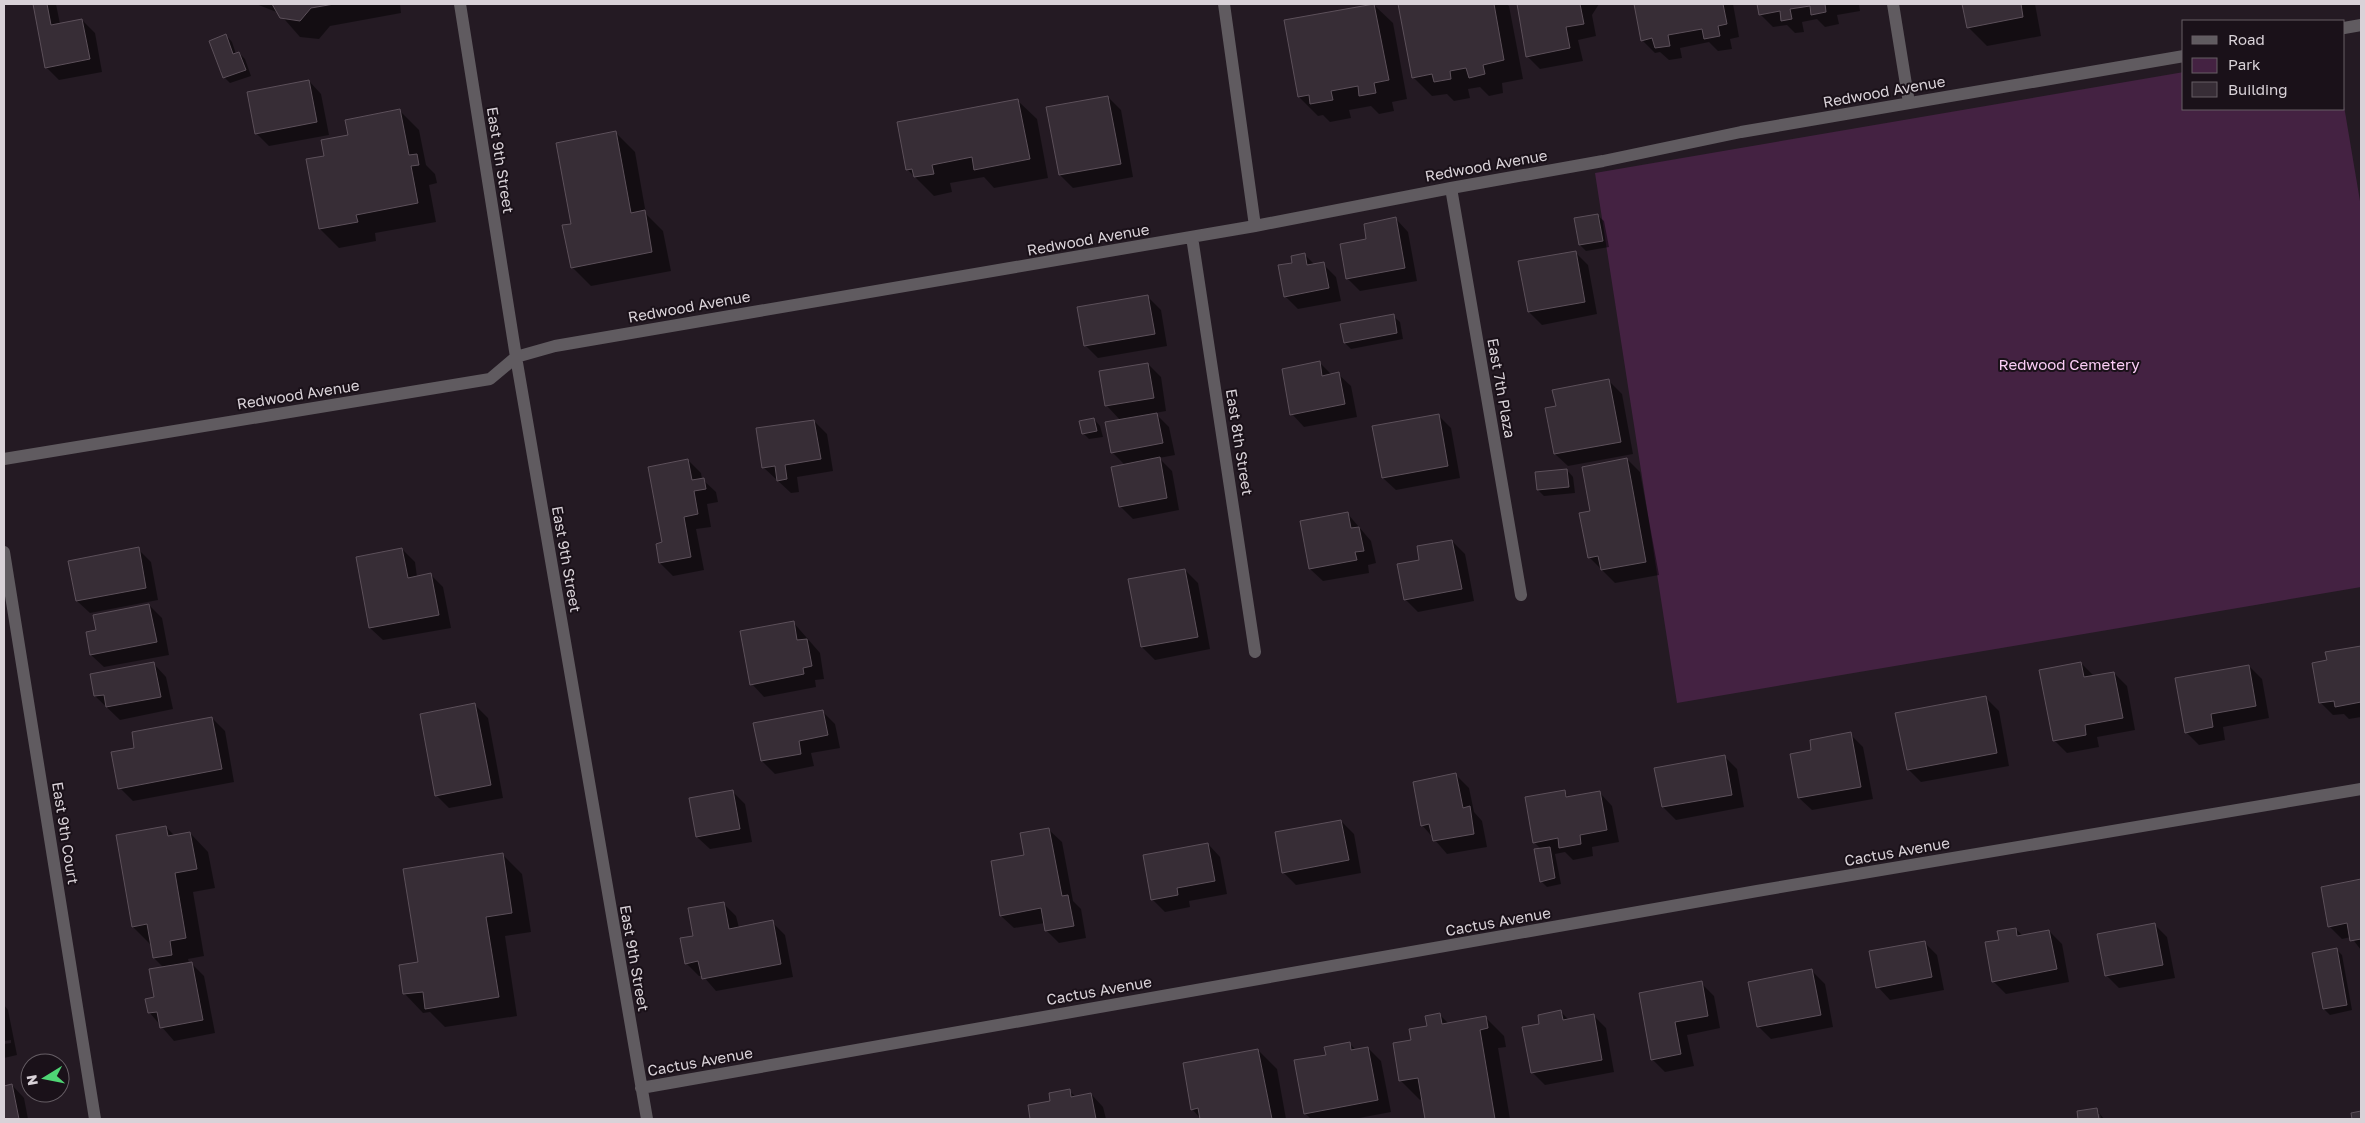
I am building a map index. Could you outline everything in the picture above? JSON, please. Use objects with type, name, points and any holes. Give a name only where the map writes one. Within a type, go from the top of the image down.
[{"type":"street","name":"East 9th Street","points":[[460,4],[516,357],[646,1119]]},
{"type":"street","points":[[1224,4],[1255,226]]},
{"type":"street","points":[[1893,4],[1909,103]]},
{"type":"street","points":[[2345,28],[2361,26]]},
{"type":"street","name":"Redwood Avenue","points":[[4,459],[490,379],[516,357],[564,344],[1192,238],[1909,103],[2182,56]]},
{"type":"street","name":"East 7th Plaza","points":[[1451,188],[1521,595]]},
{"type":"street","name":"East 8th Street","points":[[1192,238],[1254,652]]},
{"type":"street","name":"East 9th Court","points":[[4,552],[95,1119]]},
{"type":"street","name":"Cactus Avenue","points":[[641,1088],[1757,891],[2361,789]]},
{"type":"green space","name":"Redwood Cemetery","points":[[2182,72],[2182,110],[2345,110],[2361,207],[2361,587],[1677,703],[1595,173]]},
{"type":"building","points":[[33,4],[47,4],[51,25],[82,19],[90,59],[45,68]]},
{"type":"building","points":[[272,4],[334,4],[311,8],[300,21],[280,18]]},
{"type":"building","points":[[1374,4],[1389,80],[1374,83],[1376,93],[1359,96],[1358,86],[1331,91],[1333,100],[1310,104],[1309,95],[1298,97],[1284,20]]},
{"type":"building","points":[[1398,4],[1494,4],[1504,60],[1483,65],[1485,74],[1469,78],[1466,68],[1450,71],[1451,79],[1434,82],[1432,74],[1412,78]]},
{"type":"building","points":[[1517,4],[1580,4],[1584,24],[1566,27],[1570,48],[1526,57]]},
{"type":"building","points":[[1634,4],[1723,4],[1727,24],[1718,26],[1720,36],[1704,39],[1702,29],[1668,35],[1670,46],[1655,48],[1652,38],[1641,41]]},
{"type":"building","points":[[1757,4],[1825,4],[1826,12],[1811,15],[1810,6],[1790,9],[1792,19],[1781,21],[1780,11],[1759,15]]},
{"type":"building","points":[[1962,4],[2021,4],[2023,17],[1967,28]]},
{"type":"building","points":[[226,34],[233,54],[239,52],[246,70],[223,78],[209,41]]},
{"type":"building","points":[[309,80],[317,122],[255,134],[247,92]]},
{"type":"building","points":[[1108,96],[1121,164],[1059,175],[1046,107]]},
{"type":"building","points":[[1018,99],[1030,159],[974,170],[972,157],[932,165],[934,174],[914,177],[912,169],[906,170],[897,122]]},
{"type":"building","points":[[400,109],[409,155],[417,154],[419,165],[411,166],[418,203],[356,215],[358,222],[319,229],[306,159],[324,156],[321,140],[348,135],[345,120]]},
{"type":"building","points":[[616,131],[631,213],[645,210],[652,252],[571,268],[562,225],[571,224],[556,143]]},
{"type":"building","points":[[1598,214],[1603,241],[1579,245],[1574,218]]},
{"type":"building","points":[[1396,217],[1405,268],[1346,279],[1340,244],[1366,239],[1364,224]]},
{"type":"building","points":[[1576,251],[1585,302],[1528,312],[1518,261]]},
{"type":"building","points":[[1305,253],[1307,265],[1324,262],[1329,288],[1284,297],[1278,265],[1292,263],[1291,256]]},
{"type":"building","points":[[1148,295],[1155,334],[1084,346],[1077,307]]},
{"type":"building","points":[[1394,314],[1397,333],[1344,343],[1340,324]]},
{"type":"building","points":[[1320,361],[1322,376],[1339,372],[1345,404],[1290,415],[1282,369]]},
{"type":"building","points":[[1148,363],[1154,398],[1105,406],[1099,371]]},
{"type":"building","points":[[1609,379],[1621,442],[1554,454],[1545,408],[1556,406],[1552,390]]},
{"type":"building","points":[[1157,413],[1163,443],[1111,453],[1105,422]]},
{"type":"building","points":[[1439,414],[1448,466],[1382,478],[1372,426]]},
{"type":"building","points":[[1094,418],[1097,431],[1082,434],[1079,421]]},
{"type":"building","points":[[814,420],[821,459],[785,465],[787,479],[777,481],[775,466],[762,468],[756,428]]},
{"type":"building","points":[[1160,457],[1167,498],[1119,507],[1111,467]]},
{"type":"building","points":[[1627,458],[1646,562],[1601,570],[1598,556],[1588,558],[1579,513],[1590,511],[1582,467]]},
{"type":"building","points":[[688,459],[692,480],[704,478],[706,489],[694,491],[698,514],[684,517],[691,557],[659,563],[656,544],[662,542],[648,467]]},
{"type":"building","points":[[1567,469],[1569,487],[1537,490],[1535,472]]},
{"type":"building","points":[[1348,512],[1351,528],[1359,527],[1364,551],[1355,552],[1357,560],[1309,569],[1300,521]]},
{"type":"building","points":[[1452,540],[1462,589],[1404,600],[1397,564],[1419,560],[1417,546]]},
{"type":"building","points":[[139,547],[146,588],[76,601],[68,561]]},
{"type":"building","points":[[402,548],[408,578],[431,573],[439,615],[369,628],[356,557]]},
{"type":"building","points":[[1185,569],[1198,637],[1141,647],[1128,579]]},
{"type":"building","points":[[149,604],[157,642],[90,655],[86,632],[96,630],[93,615]]},
{"type":"building","points":[[794,621],[797,640],[807,639],[812,666],[803,668],[804,674],[750,685],[740,631]]},
{"type":"building","points":[[2361,646],[2361,702],[2335,707],[2334,701],[2319,703],[2312,663],[2327,660],[2325,652]]},
{"type":"building","points":[[154,662],[161,697],[106,707],[104,695],[94,696],[90,674]]},
{"type":"building","points":[[2081,662],[2084,677],[2114,672],[2123,718],[2085,725],[2086,735],[2053,741],[2039,670]]},
{"type":"building","points":[[2249,665],[2256,706],[2211,714],[2213,727],[2185,733],[2175,678]]},
{"type":"building","points":[[1986,696],[1997,753],[1907,770],[1895,713]]},
{"type":"building","points":[[475,703],[491,785],[435,796],[420,714]]},
{"type":"building","points":[[823,710],[828,735],[799,741],[801,754],[761,761],[753,723]]},
{"type":"building","points":[[212,717],[222,769],[118,789],[111,752],[134,748],[132,732]]},
{"type":"building","points":[[1851,732],[1861,787],[1798,798],[1790,754],[1811,750],[1810,740]]},
{"type":"building","points":[[1725,755],[1732,795],[1662,807],[1654,768]]},
{"type":"building","points":[[1456,773],[1463,808],[1470,806],[1474,834],[1433,841],[1429,824],[1421,826],[1413,782]]},
{"type":"building","points":[[733,790],[740,829],[696,837],[689,798]]},
{"type":"building","points":[[1565,790],[1566,797],[1600,791],[1607,830],[1580,835],[1581,844],[1559,848],[1558,838],[1533,843],[1525,797]]},
{"type":"building","points":[[1341,820],[1349,860],[1282,873],[1275,832]]},
{"type":"building","points":[[166,826],[168,836],[190,832],[197,869],[175,873],[186,938],[170,941],[172,955],[153,958],[147,924],[132,927],[116,835]]},
{"type":"building","points":[[1049,828],[1062,896],[1068,895],[1074,926],[1045,931],[1041,908],[1000,916],[991,861],[1024,855],[1020,833]]},
{"type":"building","points":[[1208,843],[1215,881],[1177,888],[1178,895],[1151,900],[1143,855]]},
{"type":"building","points":[[1550,847],[1555,878],[1540,882],[1534,849]]},
{"type":"building","points":[[503,853],[512,913],[486,917],[499,997],[425,1009],[423,992],[403,994],[399,965],[418,962],[403,869]]},
{"type":"building","points":[[2361,879],[2361,939],[2350,941],[2347,923],[2328,927],[2321,887]]},
{"type":"building","points":[[724,902],[729,929],[773,920],[781,964],[702,979],[698,961],[685,964],[680,938],[693,936],[688,908]]},
{"type":"building","points":[[2155,923],[2163,965],[2105,976],[2097,934]]},
{"type":"building","points":[[2016,928],[2017,936],[2049,930],[2057,969],[1992,982],[1985,942],[1999,940],[1997,931]]},
{"type":"building","points":[[1925,941],[1932,977],[1876,988],[1869,951]]},
{"type":"building","points":[[2337,948],[2347,1005],[2323,1009],[2312,953]]},
{"type":"building","points":[[192,962],[203,1020],[160,1028],[157,1012],[148,1013],[145,999],[154,997],[149,969]]},
{"type":"building","points":[[1812,969],[1821,1015],[1757,1027],[1748,982]]},
{"type":"building","points":[[1702,981],[1708,1016],[1675,1022],[1681,1054],[1651,1060],[1639,993]]},
{"type":"building","points":[[1561,1010],[1563,1020],[1594,1014],[1602,1060],[1531,1073],[1522,1027],[1539,1024],[1538,1015]]},
{"type":"building","points":[[1440,1013],[1442,1024],[1486,1016],[1488,1028],[1480,1030],[1495,1119],[1425,1119],[1418,1078],[1399,1081],[1393,1043],[1411,1040],[1409,1029],[1427,1026],[1425,1016]]},
{"type":"building","points":[[1350,1042],[1351,1050],[1368,1047],[1378,1100],[1304,1114],[1294,1060],[1326,1055],[1324,1047]]},
{"type":"building","points":[[1258,1049],[1272,1119],[1200,1119],[1198,1108],[1191,1110],[1183,1063]]},
{"type":"building","points":[[12,1084],[19,1119],[4,1119],[4,1086]]},
{"type":"building","points":[[1070,1089],[1071,1097],[1091,1093],[1096,1119],[1030,1119],[1028,1105],[1050,1101],[1049,1093]]},
{"type":"building","points":[[2097,1108],[2099,1119],[2078,1119],[2077,1111]]},
{"type":"building","points":[[2361,1111],[2361,1119],[2352,1119],[2351,1113]]}]
